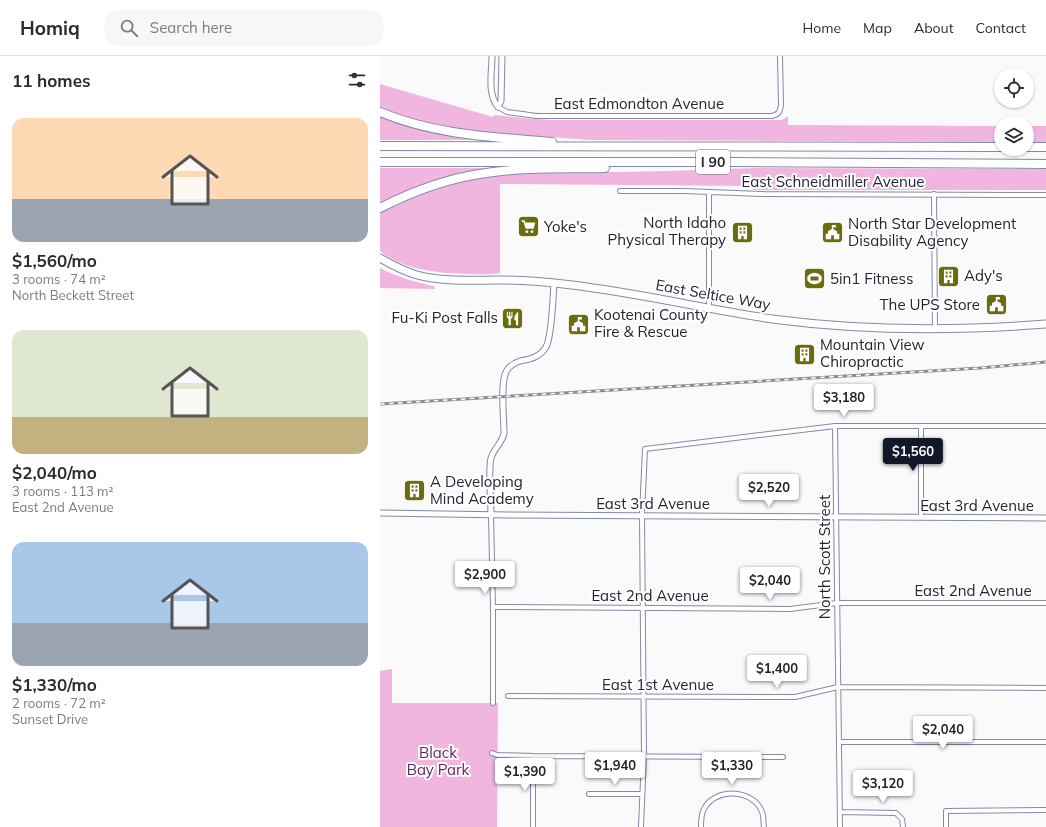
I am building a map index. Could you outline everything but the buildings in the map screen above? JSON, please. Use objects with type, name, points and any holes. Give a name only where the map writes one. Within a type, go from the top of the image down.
[{"type":"highway","points":[[380,112],[424,127],[457,133],[621,147]]},
{"type":"highway","name":"I 90","points":[[380,146],[994,147]]},
{"type":"highway","points":[[1034,147],[1046,147]]},
{"type":"highway","name":"I 90","points":[[380,162],[1046,164]]},
{"type":"highway","points":[[380,208],[429,187],[468,176],[495,172],[518,170],[646,167],[736,162]]},
{"type":"main road","name":"East Seltice Way","points":[[380,258],[407,272],[428,278],[453,280],[514,280],[554,283],[622,292],[709,309],[772,319],[821,324],[859,327],[934,329],[1006,327],[1046,324]]},
{"type":"street","points":[[492,56],[492,93],[494,102],[498,108]]},
{"type":"street","points":[[498,108],[501,101],[502,56]]},
{"type":"street","name":"East Edmondton Avenue","points":[[498,108],[507,112],[537,116],[772,116],[780,112],[780,56]]},
{"type":"street","name":"East Schneidmiller Avenue","points":[[620,190],[777,194],[1046,195]]},
{"type":"street","points":[[709,192],[709,309]]},
{"type":"street","points":[[934,194],[934,329]]},
{"type":"street","points":[[493,703],[491,464],[494,452],[504,437],[505,375],[514,363],[536,357],[546,347],[549,335],[554,283]]},
{"type":"street","points":[[641,827],[644,756],[642,515],[645,449],[835,426],[1046,426]]},
{"type":"street","name":"North Scott Street","points":[[835,426],[840,827]]},
{"type":"street","points":[[921,426],[921,517]]},
{"type":"street","name":"East 3rd Avenue","points":[[380,513],[1046,518]]},
{"type":"street","name":"East 2nd Avenue","points":[[493,607],[790,609],[837,603],[1046,603]]},
{"type":"street","name":"East 1st Avenue","points":[[508,696],[795,697],[838,687],[1046,688]]},
{"type":"street","points":[[839,742],[1046,742]]},
{"type":"street","points":[[492,753],[497,755],[533,756],[783,757]]},
{"type":"street","points":[[533,756],[533,827]]},
{"type":"street","points":[[589,794],[642,794]]},
{"type":"street","points":[[701,827],[702,813],[710,801],[716,796],[723,794],[736,794],[749,796],[757,803],[762,812],[764,827]]},
{"type":"street","points":[[946,827],[946,811],[1046,810]]},
{"type":"street","points":[[840,812],[896,813],[902,819],[903,827]]},
{"type":"green space","points":[[380,84],[493,117],[494,115],[551,120],[782,120],[788,116],[788,125],[994,126],[994,142],[590,140],[468,131],[414,121],[380,109]]},
{"type":"green space","points":[[380,116],[416,128],[476,140],[380,140]]},
{"type":"green space","points":[[1034,126],[1046,126],[1046,142],[1034,142]]},
{"type":"green space","points":[[380,168],[500,168],[380,204]]},
{"type":"green space","points":[[758,168],[1046,169],[1046,190],[754,190],[744,186],[500,184],[500,273],[457,274],[423,270],[401,263],[380,251],[380,211],[443,185],[472,179],[511,174],[647,172]]},
{"type":"green space","points":[[380,268],[406,279],[434,286],[435,289],[380,288]]},
{"type":"green space","name":"Black Bay Park","points":[[392,669],[392,703],[498,703],[497,827],[380,827],[380,671]]},
{"type":"railway","points":[[380,404],[980,368],[1046,362]]},
{"type":"place","name":"Yoke's","points":[[528,227]]},
{"type":"place","name":"North Idaho Physical Therapy","points":[[742,232]]},
{"type":"place","name":"North Star Development Disability Agency","points":[[833,233]]},
{"type":"place","name":"Ady's","points":[[948,276]]},
{"type":"place","name":"5in1 Fitness","points":[[815,279]]},
{"type":"place","name":"The UPS Store","points":[[996,305]]},
{"type":"place","name":"Fu-Ki Post Falls","points":[[513,318]]},
{"type":"place","name":"Kootenai County Fire & Rescue","points":[[579,324]]},
{"type":"place","name":"Mountain View Chiropractic","points":[[805,354]]},
{"type":"place","name":"A Developing Mind Academy","points":[[414,491]]}]
